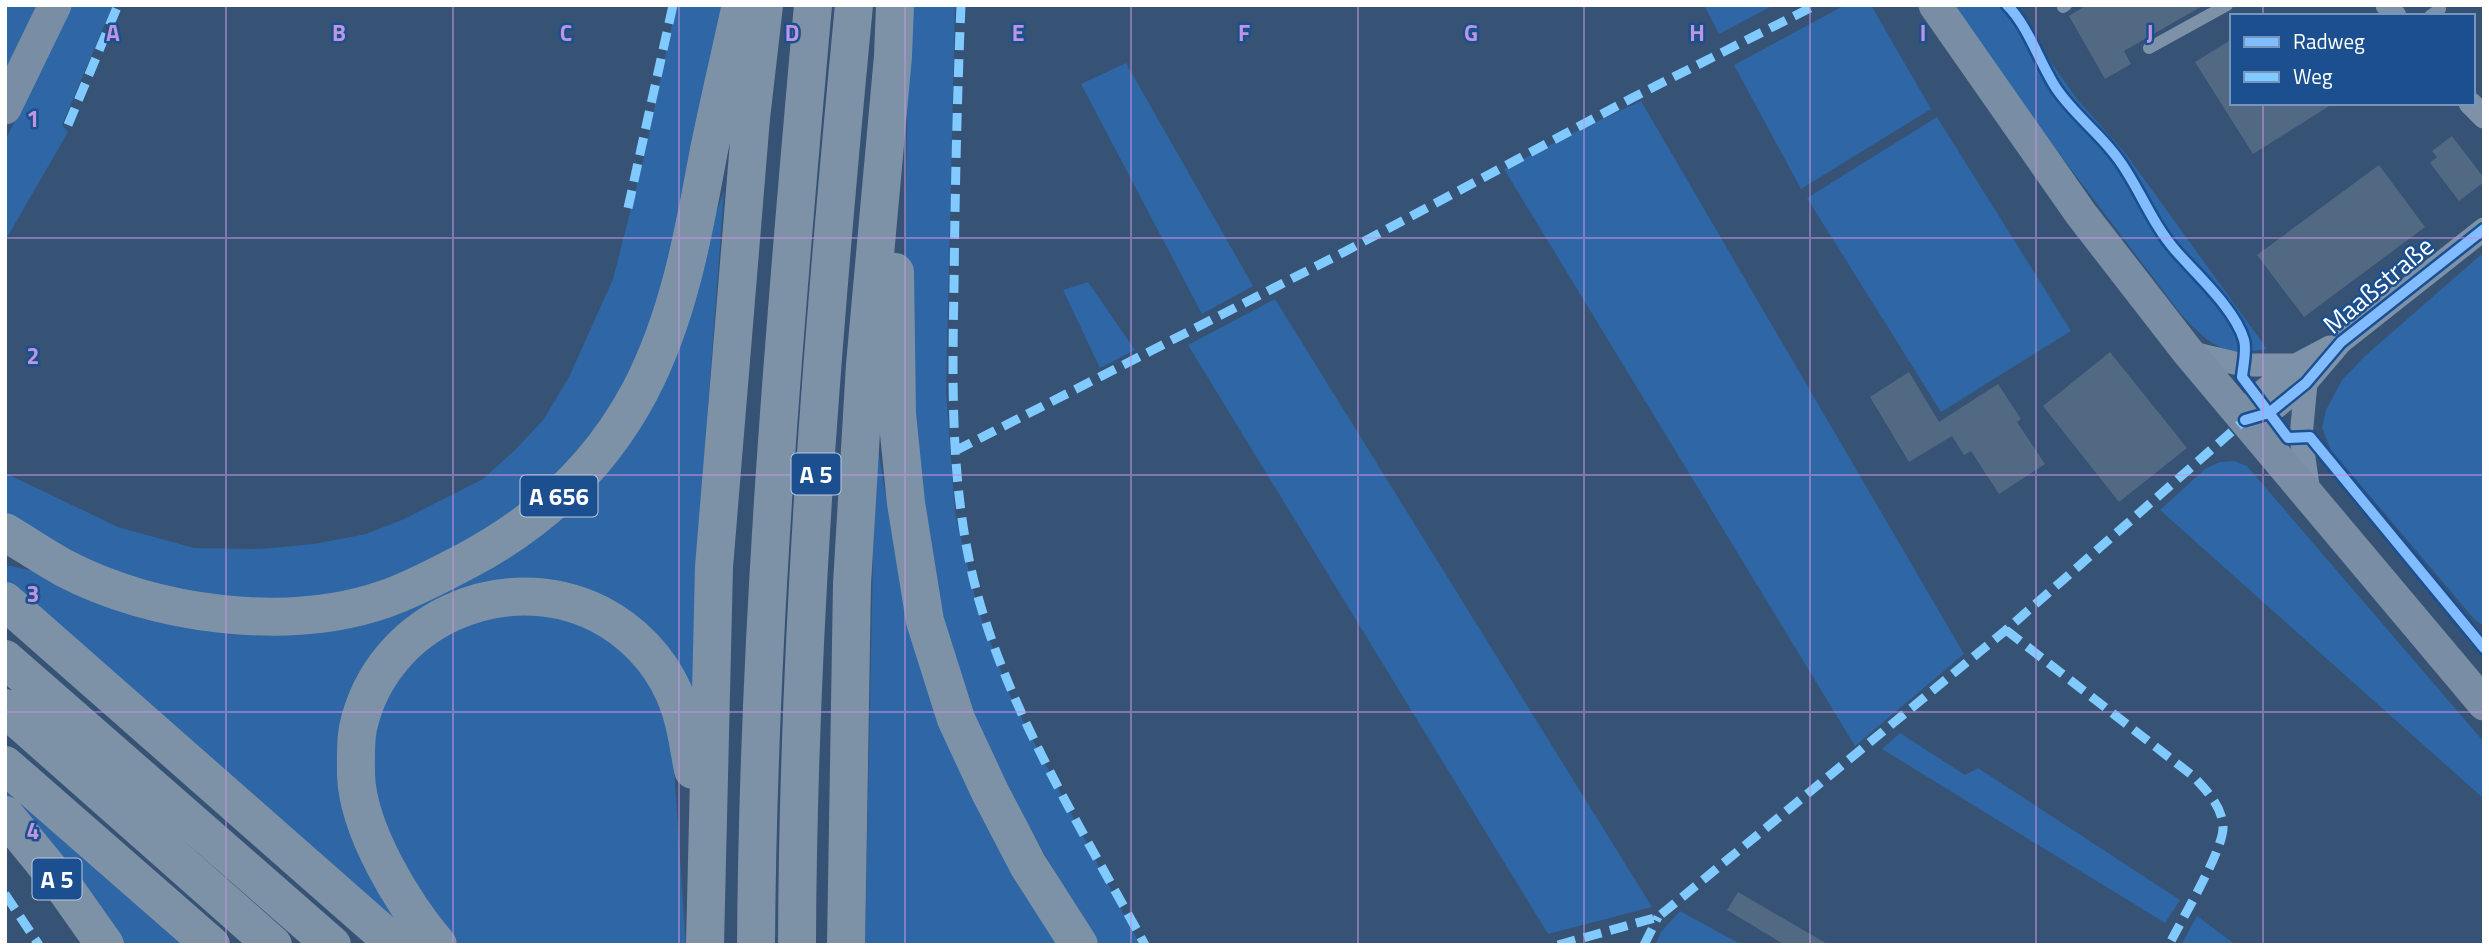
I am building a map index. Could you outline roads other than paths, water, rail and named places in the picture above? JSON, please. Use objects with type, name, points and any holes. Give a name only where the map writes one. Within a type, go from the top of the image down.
[{"type":"highway","name":"A 656","points":[[5,532],[65,568],[130,595],[202,612],[271,617],[334,611],[384,600],[441,574],[528,523],[573,485],[609,439],[640,391],[666,330],[692,240],[719,99],[741,5]]},
{"type":"highway","points":[[705,945],[714,567],[751,118],[764,5]]},
{"type":"highway","name":"A 5","points":[[756,945],[757,826],[770,535],[813,5]]},
{"type":"highway","name":"A 5","points":[[797,945],[797,822],[811,548],[831,241],[854,5]]},
{"type":"highway","name":"A 5","points":[[846,945],[852,584],[865,365],[895,5]]},
{"type":"highway","name":"A 5","points":[[892,56],[897,414],[906,503],[925,621],[956,719],[990,792],[1028,865],[1079,945]]},
{"type":"highway","points":[[438,945],[421,925],[383,863],[368,824],[356,778],[358,729],[375,683],[404,644],[444,615],[491,598],[540,596],[588,609],[610,620],[630,635],[648,652],[662,671],[674,693],[688,740],[706,899]]},
{"type":"highway","points":[[5,601],[396,945]]},
{"type":"highway","points":[[5,659],[332,945]]},
{"type":"highway","points":[[5,708],[273,945]]},
{"type":"highway","points":[[5,765],[211,945]]},
{"type":"highway","name":"A 5","points":[[5,815],[67,891],[105,945]]},
{"type":"main road","points":[[5,108],[55,5]]},
{"type":"main road","points":[[1936,5],[2081,214],[2188,352],[2484,704]]},
{"type":"street","name":"Maaßstraße","points":[[2245,420],[2256,396],[2301,374],[2484,229]]},
{"type":"street","points":[[2188,352],[2243,365],[2301,374],[2301,437],[2309,496]]},
{"type":"lane","points":[[2149,48],[2227,5]]}]
